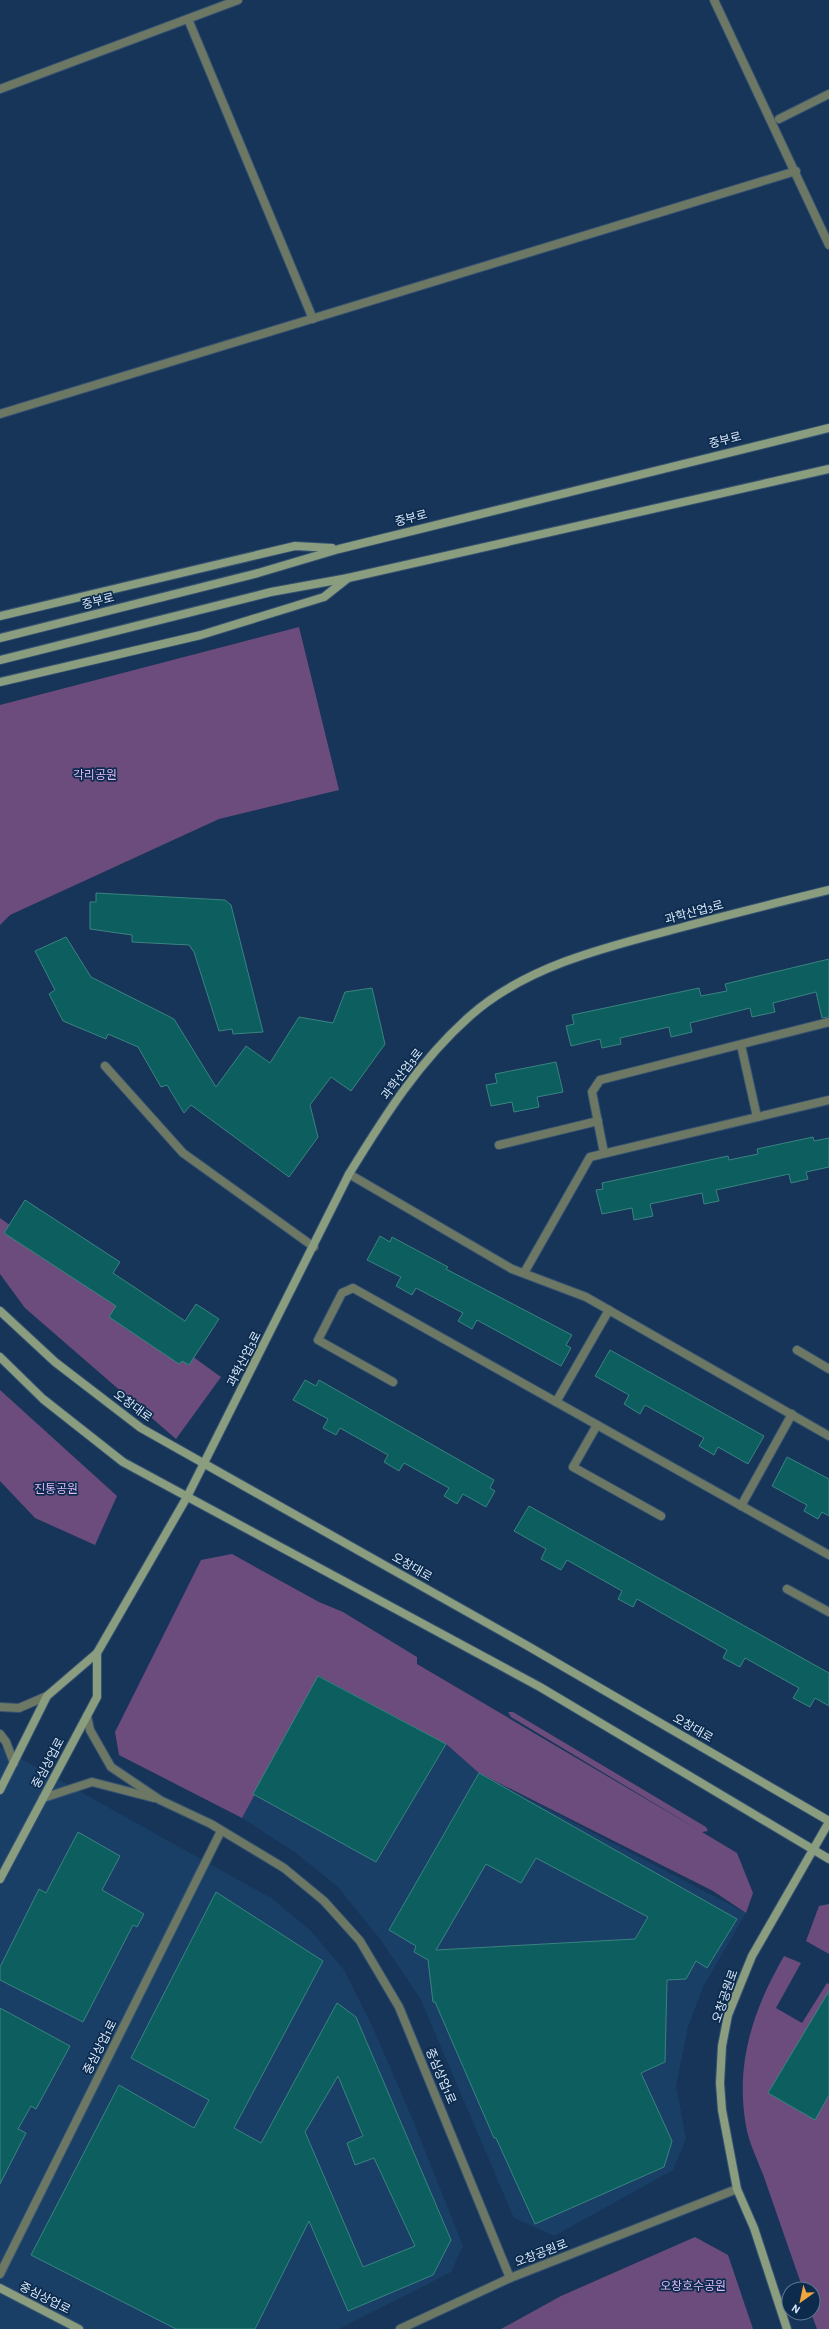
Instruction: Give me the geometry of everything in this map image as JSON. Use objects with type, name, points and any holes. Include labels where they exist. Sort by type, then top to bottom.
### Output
[{"type":"main road","name":"중부로","points":[[0,638],[258,573],[339,548],[829,428]]},
{"type":"main road","points":[[0,660],[271,592],[348,578],[829,469]]},
{"type":"main road","points":[[0,616],[295,546],[339,548]]},
{"type":"main road","points":[[0,682],[201,635],[324,597],[348,578]]},
{"type":"main road","name":"과학산업3로","points":[[187,1497],[314,1247],[349,1174],[379,1125],[413,1076],[438,1047],[471,1015],[506,991],[570,959],[610,946],[829,890]]},
{"type":"main road","name":"오창대로","points":[[0,1311],[55,1362],[141,1428],[205,1462],[829,1822]]},
{"type":"main road","points":[[0,1356],[43,1399],[80,1430],[123,1462],[540,1687],[829,1859]]},
{"type":"main road","name":"중심상업로","points":[[0,1790],[47,1696],[97,1653],[187,1497]]},
{"type":"main road","name":"중심상업로","points":[[0,1879],[97,1697],[97,1653]]},
{"type":"main road","name":"오창공원로","points":[[787,2329],[754,2228],[737,2189],[726,2138],[720,2083],[722,2046],[728,2015],[752,1956],[829,1822]]},
{"type":"main road","name":"중심상업로","points":[[0,2288],[79,2329]]},
{"type":"street","points":[[0,89],[238,0]]},
{"type":"street","points":[[714,0],[796,171],[829,245]]},
{"type":"street","points":[[188,18],[313,319]]},
{"type":"street","points":[[779,119],[829,94]]},
{"type":"street","points":[[0,414],[796,171]]},
{"type":"street","points":[[604,1153],[592,1092],[600,1080],[829,1022]]},
{"type":"street","points":[[741,1045],[757,1117]]},
{"type":"street","points":[[105,1066],[183,1153],[314,1247]]},
{"type":"street","points":[[524,1273],[590,1157],[829,1100]]},
{"type":"street","points":[[500,1145],[598,1121]]},
{"type":"street","points":[[349,1174],[512,1269],[586,1297],[829,1436]]},
{"type":"street","points":[[393,1382],[318,1340],[342,1293],[352,1288],[829,1555]]},
{"type":"street","points":[[556,1402],[609,1310]]},
{"type":"street","points":[[797,1350],[829,1369]]},
{"type":"street","points":[[741,1506],[792,1414]]},
{"type":"street","points":[[597,1425],[573,1467],[661,1516]]},
{"type":"street","points":[[787,1589],[829,1612]]},
{"type":"street","points":[[0,1708],[19,1708],[47,1696]]},
{"type":"street","points":[[87,1716],[90,1730],[111,1767],[160,1800]]},
{"type":"street","points":[[0,1734],[6,1742],[14,1763]]},
{"type":"street","points":[[43,1798],[92,1782],[160,1800]]},
{"type":"street","name":"중심상업1로","points":[[160,1800],[211,1824],[284,1868],[324,1901],[360,1941],[399,2007],[510,2278]]},
{"type":"street","name":"중심상업1로","points":[[0,2274],[221,1831]]},
{"type":"street","name":"오창공원로","points":[[510,2278],[737,2189]]},
{"type":"street","points":[[400,2329],[510,2278]]},
{"type":"shaded area","points":[[318,1676],[446,1744],[479,1773],[746,1913],[703,1987],[688,2027],[676,2086],[686,2139],[673,2170],[554,2236],[514,2218],[420,1998],[380,1939],[337,1886],[296,1853],[242,1818]]},
{"type":"shaded area","points":[[0,1747],[271,1898],[310,1930],[344,1970],[373,2028],[412,2118],[463,2246],[451,2272],[339,2329],[0,2329]]},
{"type":"green space","name":"각리공원","points":[[299,627],[339,790],[219,819],[10,915],[0,925],[0,705]]},
{"type":"green space","points":[[0,1218],[221,1377],[176,1439],[25,1308],[0,1274]]},
{"type":"green space","name":"진통공원","points":[[0,1390],[117,1496],[95,1545],[35,1518],[0,1481]]},
{"type":"green space","points":[[232,1554],[319,1602],[343,1612],[417,1657],[417,1664],[737,1853],[753,1893],[746,1913],[713,1891],[479,1773],[446,1744],[319,1676],[242,1818],[119,1755],[115,1732],[201,1560]]},
{"type":"green space","points":[[508,1712],[513,1712],[706,1827],[708,1831],[702,1832],[511,1717]]},
{"type":"green space","points":[[829,1904],[829,1954],[806,1941],[819,1906]]},
{"type":"green space","points":[[784,1956],[801,1963],[776,2008],[802,2023],[827,1983],[829,1984],[829,2329],[817,2329],[814,2321],[821,2321],[821,2281],[800,2281],[764,2177],[749,2139],[746,2126],[743,2103],[745,2059],[755,2017],[773,1976]]},
{"type":"green space","name":"오창호수공원","points":[[695,2237],[728,2255],[753,2329],[501,2329],[561,2296]]},
{"type":"building","points":[[96,893],[225,900],[231,905],[263,1032],[233,1034],[232,1029],[219,1031],[194,952],[189,945],[132,942],[132,935],[90,929],[90,902],[96,902]]},
{"type":"building","points":[[66,937],[91,977],[174,1019],[216,1087],[246,1046],[270,1063],[299,1017],[333,1023],[345,992],[372,988],[385,1044],[351,1091],[331,1077],[310,1105],[318,1137],[289,1177],[191,1105],[184,1113],[167,1085],[161,1087],[138,1047],[108,1034],[106,1039],[63,1021],[49,994],[55,990],[35,951]]},
{"type":"building","points":[[829,959],[829,1017],[822,1018],[816,992],[773,1003],[775,1012],[752,1017],[750,1008],[690,1023],[692,1032],[671,1037],[669,1027],[620,1038],[621,1044],[602,1048],[600,1039],[571,1046],[566,1026],[574,1024],[572,1015],[699,988],[701,996],[727,991],[725,984]]},
{"type":"building","points":[[556,1062],[563,1092],[537,1097],[539,1107],[514,1112],[512,1102],[491,1106],[486,1085],[497,1083],[495,1074]]},
{"type":"building","points":[[813,1137],[814,1141],[829,1138],[829,1167],[806,1172],[808,1179],[791,1183],[789,1174],[716,1190],[719,1201],[704,1204],[702,1193],[650,1204],[653,1216],[634,1220],[632,1208],[602,1214],[596,1190],[603,1189],[602,1183],[728,1156],[729,1160],[758,1154],[757,1149]]},
{"type":"building","points":[[25,1200],[120,1262],[113,1273],[185,1321],[196,1304],[219,1319],[189,1365],[182,1361],[179,1364],[109,1317],[116,1306],[4,1233]]},
{"type":"building","points":[[380,1236],[390,1242],[392,1237],[448,1267],[446,1269],[572,1335],[566,1345],[571,1348],[561,1366],[477,1320],[472,1329],[458,1321],[463,1313],[416,1288],[412,1295],[396,1286],[401,1277],[367,1260]]},
{"type":"building","points":[[610,1350],[764,1436],[748,1464],[718,1447],[714,1455],[699,1446],[704,1438],[645,1405],[640,1414],[624,1404],[629,1395],[595,1376]]},
{"type":"building","points":[[305,1380],[316,1386],[319,1380],[494,1480],[490,1488],[495,1491],[486,1507],[463,1494],[457,1504],[444,1496],[449,1488],[404,1463],[399,1471],[384,1462],[388,1455],[340,1428],[336,1435],[323,1428],[328,1419],[293,1400]]},
{"type":"building","points":[[787,1457],[829,1479],[829,1516],[822,1512],[818,1519],[804,1511],[807,1505],[772,1486]]},
{"type":"building","points":[[529,1506],[829,1673],[829,1706],[815,1698],[810,1707],[793,1698],[799,1688],[745,1658],[740,1667],[723,1658],[727,1650],[637,1599],[633,1607],[618,1599],[622,1591],[567,1560],[561,1570],[541,1559],[546,1549],[514,1531]]},
{"type":"building","points":[[318,1676],[446,1744],[376,1862],[253,1794]]},
{"type":"building","points":[[479,1773],[737,1919],[707,1968],[696,1961],[686,1979],[667,1980],[665,2062],[641,2073],[672,2141],[664,2167],[535,2224],[496,2138],[494,2138],[435,2002],[433,2002],[428,1960],[414,1952],[416,1946],[389,1930]],"holes":[[[536,1858],[648,1917],[635,1939],[436,1950],[486,1864],[521,1883]]]},
{"type":"building","points":[[78,1832],[120,1856],[102,1890],[144,1914],[137,1927],[133,1925],[83,2022],[0,1980],[0,1967],[39,1889],[46,1893]]},
{"type":"building","points":[[216,1892],[323,1961],[234,2128],[261,2143],[337,2003],[356,2017],[451,2240],[433,2275],[348,2311],[309,2221],[255,2329],[176,2329],[31,2255],[119,2085],[194,2128],[209,2100],[131,2058]],"holes":[[[338,2076],[363,2136],[347,2143],[355,2165],[374,2158],[415,2246],[363,2267],[305,2132]]]},
{"type":"building","points":[[829,1991],[829,2095],[815,2120],[768,2093]]},
{"type":"building","points":[[0,2008],[70,2046],[36,2109],[31,2106],[18,2129],[26,2133],[0,2184]]}]
